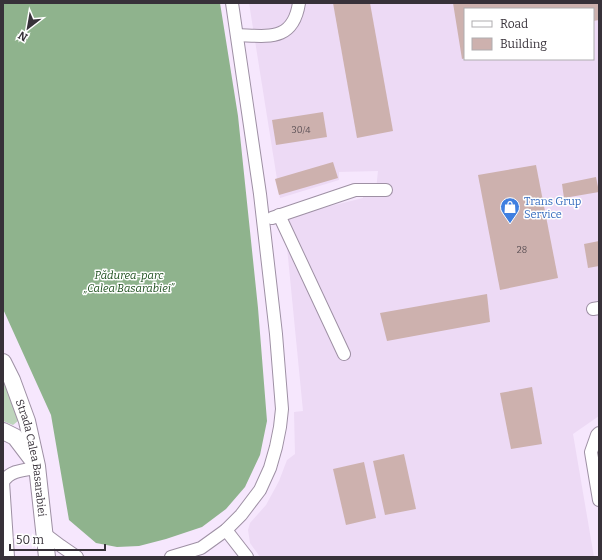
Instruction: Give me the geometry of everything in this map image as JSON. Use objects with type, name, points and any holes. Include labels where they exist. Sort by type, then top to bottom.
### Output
[{"type":"main road","name":"Strada Calea Basarabiei","points":[[3,362],[12,380],[27,421],[37,467],[47,557]]},
{"type":"main road","points":[[3,431],[15,437],[37,467]]},
{"type":"street","points":[[171,557],[201,548],[226,530],[241,515],[260,490],[270,468],[276,447],[282,409],[264,220],[232,3]]},
{"type":"street","points":[[237,35],[269,36],[280,34],[292,25],[299,3]]},
{"type":"street","points":[[264,220],[355,190],[386,190]]},
{"type":"street","points":[[279,215],[344,354]]},
{"type":"street","points":[[599,433],[590,452],[599,500]]},
{"type":"street","points":[[8,557],[3,482],[14,472],[37,467]]},
{"type":"street","points":[[226,530],[247,557]]},
{"type":"street","points":[[45,534],[77,557]]},
{"type":"shaded area","points":[[249,3],[599,3],[599,416],[573,434],[594,557],[260,557],[250,543],[248,530],[250,523],[266,505],[279,481],[287,460],[295,454],[294,412],[303,411],[286,237],[290,216],[363,198],[363,193],[376,190],[378,171],[339,172],[339,180],[280,198]]},
{"type":"green space","name":"Pădurea-parc „Calea Basarabiei”","points":[[3,3],[220,3],[238,116],[258,308],[267,421],[260,455],[245,487],[226,509],[202,527],[139,546],[117,547],[96,543],[69,520],[51,415],[3,309]]},
{"type":"green space","points":[[3,379],[13,402],[18,421],[13,425],[3,421]]},
{"type":"building","points":[[333,3],[370,3],[393,131],[357,138]]},
{"type":"building","points":[[453,3],[599,3],[599,20],[594,21],[594,8],[464,8],[464,58],[462,59]]},
{"type":"building","points":[[323,112],[327,137],[276,145],[272,120]]},
{"type":"building","points":[[333,162],[338,178],[279,195],[275,179]]},
{"type":"building","points":[[536,165],[558,278],[500,290],[478,175]]},
{"type":"building","points":[[596,177],[599,192],[564,198],[562,184]]},
{"type":"building","points":[[599,241],[599,266],[588,268],[584,244]]},
{"type":"building","points":[[487,294],[490,322],[387,341],[380,313]]},
{"type":"building","points":[[532,387],[542,444],[511,449],[500,393]]},
{"type":"building","points":[[404,454],[416,509],[385,515],[373,461]]},
{"type":"building","points":[[364,462],[376,518],[346,525],[333,469]]},
{"type":"place","name":"Trans Grup Service","points":[[510,224]]}]
